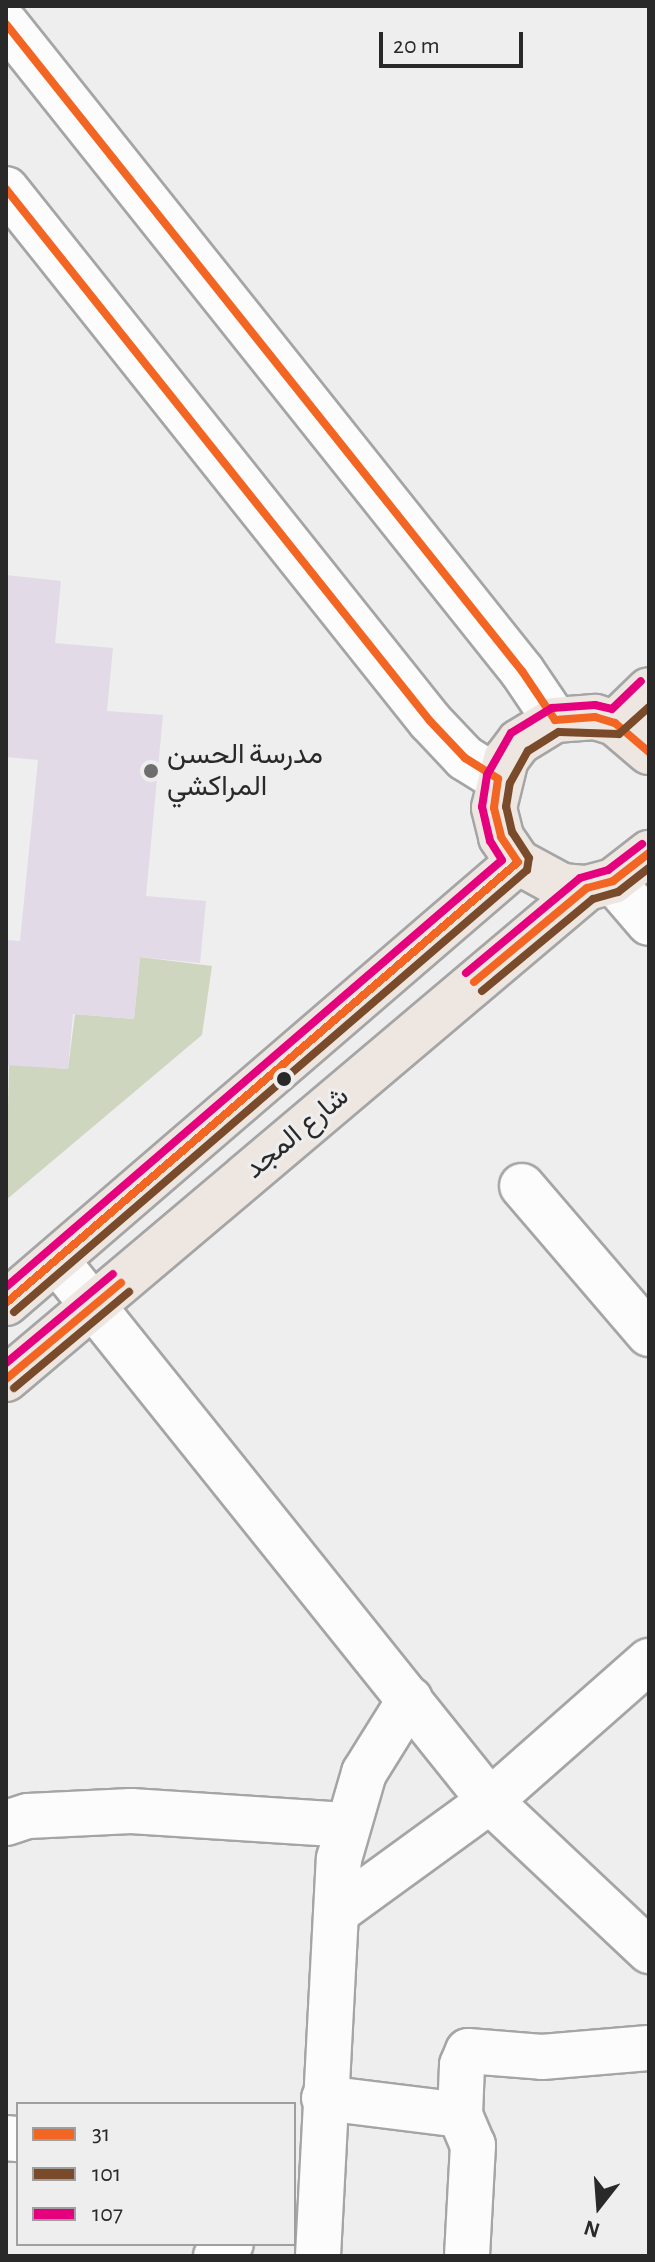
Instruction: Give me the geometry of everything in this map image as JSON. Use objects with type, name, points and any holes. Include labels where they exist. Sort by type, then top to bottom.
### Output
[{"type":"main road","points":[[615,723],[649,690]]},
{"type":"main road","points":[[600,884],[543,879],[518,862],[501,837],[494,808],[498,779],[519,742],[555,720],[595,717],[615,723],[649,752]]},
{"type":"main road","name":"شارع المجد","points":[[6,1379],[600,884],[649,853]]},
{"type":"main road","name":"شارع المجد","points":[[6,1303],[518,862]]},
{"type":"street","points":[[6,24],[522,671],[555,720]]},
{"type":"street","points":[[6,189],[430,721],[465,758],[498,779]]},
{"type":"street","points":[[600,884],[649,923]]},
{"type":"street","points":[[522,1186],[649,1334]]},
{"type":"street","points":[[57,1261],[490,1801],[647,1945]]},
{"type":"street","points":[[337,1912],[490,1801],[649,1661]]},
{"type":"street","points":[[318,2256],[304,2175],[324,2098],[346,1825],[364,1773],[410,1699]]},
{"type":"street","points":[[6,1823],[28,1816],[131,1811],[346,1825]]},
{"type":"street","points":[[467,2256],[473,2145],[460,2115],[462,2065],[468,2051],[542,2057],[649,2048]]},
{"type":"street","points":[[324,2098],[460,2115]]},
{"type":"green space","points":[[86,889],[146,894],[140,957],[80,952]]},
{"type":"green space","points":[[140,957],[212,966],[202,1035],[6,1200],[9,1064],[68,1069],[75,1014],[134,1019]]},
{"type":"building","points":[[6,575],[61,581],[55,643],[113,648],[107,711],[163,715],[146,896],[206,901],[200,963],[140,957],[134,1019],[73,1014],[68,1069],[6,1065],[6,940],[20,941],[38,760],[6,757]]},
{"type":"transit line","name":"31","points":[[6,24],[522,671],[555,720],[595,717],[615,723],[649,752]]},
{"type":"transit line","name":"31","points":[[6,189],[430,721],[465,758],[498,779],[494,808],[501,837],[518,862],[6,1303]]},
{"type":"transit line","name":"107","points":[[6,1287],[502,860],[490,841],[482,807],[487,775],[511,733],[552,708],[595,705],[612,709],[641,681]]},
{"type":"transit line","name":"101","points":[[14,1312],[527,870],[529,858],[512,832],[506,807],[510,783],[528,751],[559,732],[619,734],[649,707]]},
{"type":"transit line","name":"107","points":[[466,973],[580,878],[608,870],[642,844]]},
{"type":"transit line","name":"31","points":[[474,982],[587,888],[613,881],[649,853]]},
{"type":"transit line","name":"101","points":[[482,991],[593,899],[618,892],[649,868]]},
{"type":"transit line","name":"107","points":[[6,1363],[113,1274]]},
{"type":"transit line","name":"31","points":[[6,1379],[121,1283]]},
{"type":"transit line","name":"101","points":[[14,1388],[129,1292]]},
{"type":"place","name":"مدرسة الحسن المراكشي","points":[[151,771]]}]
